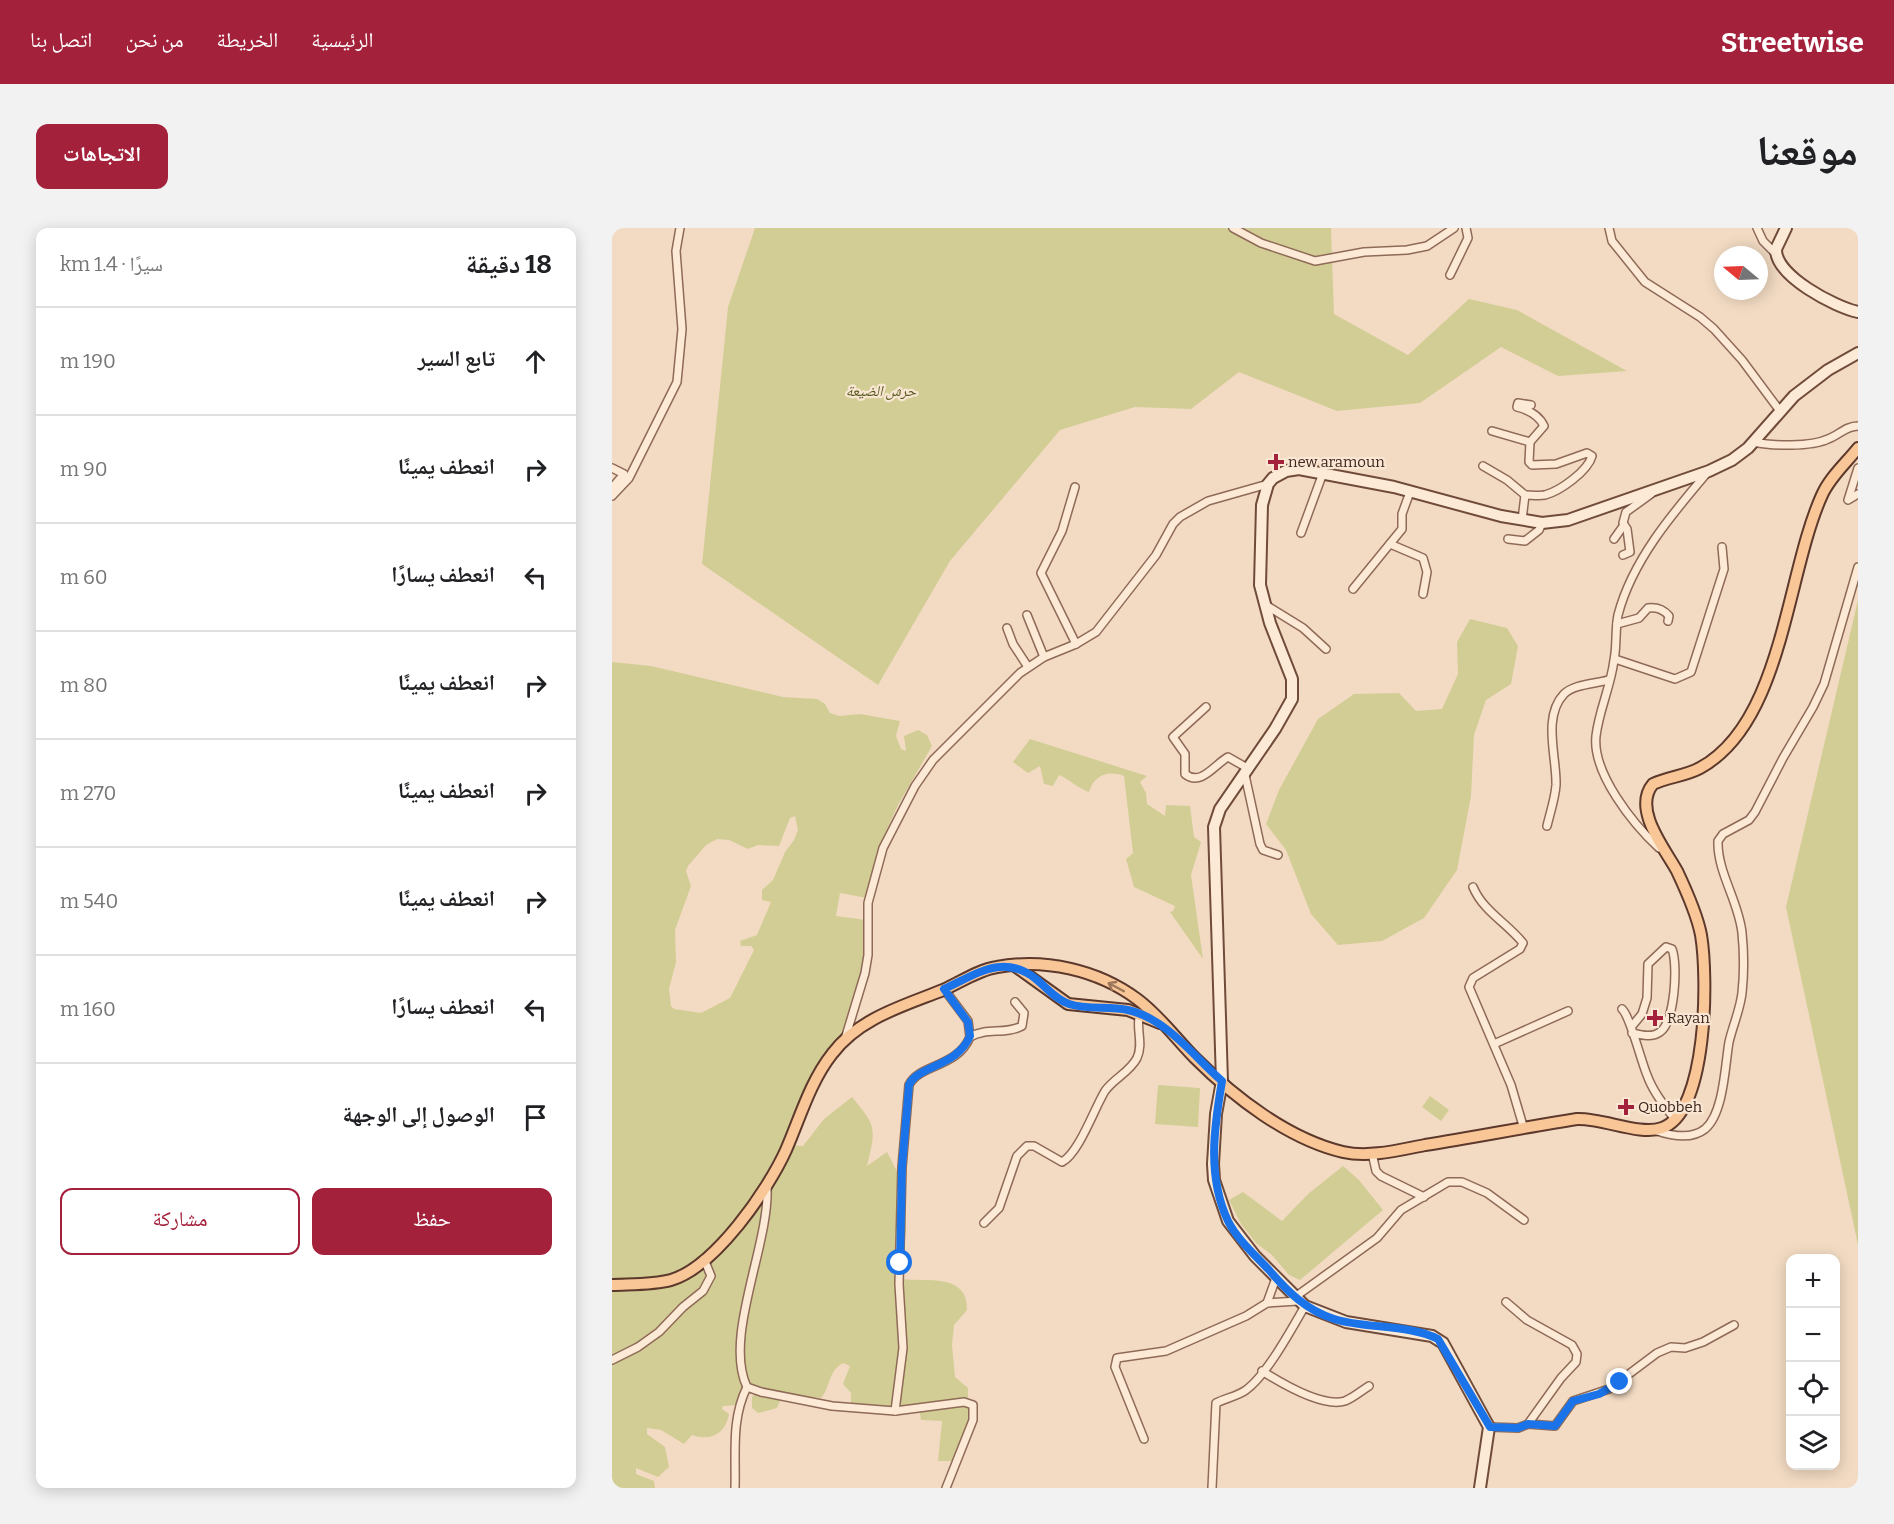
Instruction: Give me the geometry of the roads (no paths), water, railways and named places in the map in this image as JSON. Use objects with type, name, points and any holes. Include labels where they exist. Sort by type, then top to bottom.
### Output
[{"type":"main road","points":[[612,1285],[669,1281],[681,1276],[735,1229],[767,1187],[817,1078],[831,1055],[845,1039],[863,1025],[901,1005],[989,969],[1028,963],[1061,966],[1099,978],[1135,997],[1142,1010],[1160,1023],[1222,1081],[1281,1125],[1346,1153],[1372,1154],[1586,1119],[1654,1130],[1675,1119],[1693,1088],[1698,1066],[1704,984],[1698,926],[1677,872],[1647,813],[1649,789],[1660,781],[1700,768],[1720,752],[1746,722],[1766,683],[1806,537],[1821,496],[1858,448]]},
{"type":"main road","points":[[1015,966],[1068,1004],[1142,1010]]},
{"type":"main road","points":[[1128,1010],[1135,997]]},
{"type":"street","points":[[612,496],[629,478],[677,382],[682,329],[676,251],[680,228]]},
{"type":"street","points":[[1233,228],[1261,243],[1315,261],[1364,252],[1418,248],[1432,243],[1454,228]]},
{"type":"street","points":[[1450,275],[1468,238],[1466,228]]},
{"type":"street","points":[[1609,228],[1612,241],[1645,282],[1700,317],[1714,329],[1742,360],[1780,411]]},
{"type":"street","points":[[1757,228],[1763,241],[1776,254],[1783,269],[1789,275],[1832,302],[1858,312]]},
{"type":"street","points":[[1776,254],[1786,228]]},
{"type":"street","points":[[845,1039],[868,955],[870,893],[889,836],[915,786],[933,760],[988,703],[1028,668],[1044,657],[1076,644],[1096,632],[1115,612],[1180,517],[1208,501],[1268,484],[1286,471],[1299,469],[1410,492],[1542,524],[1568,520],[1708,471],[1740,454],[1754,442],[1780,411],[1813,381],[1858,353]]},
{"type":"street","points":[[1483,466],[1507,480],[1525,495],[1544,495],[1559,489],[1588,464],[1592,456],[1587,453],[1556,464],[1532,465],[1528,456],[1530,442],[1544,426],[1541,419],[1533,412],[1517,406],[1518,403],[1531,405]]},
{"type":"street","points":[[1754,442],[1794,444],[1827,440],[1851,426],[1858,426]]},
{"type":"street","points":[[1492,430],[1530,442]]},
{"type":"street","points":[[612,468],[624,474],[612,488]]},
{"type":"street","points":[[1858,468],[1848,500],[1858,494]]},
{"type":"street","points":[[1666,853],[1647,836],[1626,811],[1599,761],[1596,738],[1608,680],[1615,659],[1617,624],[1630,585],[1653,542],[1708,471]]},
{"type":"street","points":[[1301,533],[1323,473]]},
{"type":"street","points":[[1268,484],[1262,505],[1259,550],[1260,585],[1264,604],[1292,679],[1292,699],[1247,772],[1220,809],[1214,827],[1222,1081],[1215,1123],[1213,1164],[1218,1195],[1232,1227],[1299,1301],[1346,1322],[1438,1339],[1490,1427],[1480,1488]]},
{"type":"street","points":[[1614,539],[1624,525],[1626,512],[1660,486]]},
{"type":"street","points":[[1075,487],[1062,531],[1041,573],[1076,644]]},
{"type":"street","points":[[1353,589],[1402,529],[1402,514],[1410,492]]},
{"type":"street","points":[[1522,520],[1525,495]]},
{"type":"street","points":[[1508,539],[1525,541],[1539,530],[1542,524]]},
{"type":"street","points":[[1623,555],[1630,552],[1630,540],[1624,525]]},
{"type":"street","points":[[1390,544],[1423,558],[1427,572],[1423,594]]},
{"type":"street","points":[[1615,659],[1675,679],[1691,672],[1724,569],[1722,547]]},
{"type":"street","points":[[1654,1130],[1674,1136],[1699,1133],[1707,1128],[1719,1100],[1729,1044],[1742,992],[1743,958],[1740,919],[1723,868],[1718,841],[1723,834],[1749,820],[1755,812],[1783,758],[1814,707],[1824,684],[1858,567]]},
{"type":"street","points":[[1264,604],[1303,628],[1326,650]]},
{"type":"street","points":[[1617,624],[1639,618],[1648,608],[1656,607],[1665,611],[1669,616],[1668,621]]},
{"type":"street","points":[[1026,615],[1044,657]]},
{"type":"street","points":[[1008,628],[1012,644],[1028,668]]},
{"type":"street","points":[[1546,826],[1556,783],[1553,736],[1557,706],[1564,694],[1573,688],[1608,680]]},
{"type":"street","points":[[1206,707],[1173,737],[1185,754],[1185,774],[1193,778],[1200,778],[1228,757],[1247,772],[1260,844],[1263,850],[1278,855]]},
{"type":"street","points":[[1473,887],[1486,908],[1513,930],[1523,943],[1520,949],[1469,983],[1511,1085],[1524,1129]]},
{"type":"street","points":[[1666,947],[1672,949],[1675,961],[1673,996],[1668,1022],[1662,1031],[1654,1035],[1632,1030],[1642,1014],[1647,998],[1648,963],[1666,947]]},
{"type":"street","points":[[944,989],[964,1016],[970,1036]]},
{"type":"street","points":[[895,1411],[903,1348],[899,1284],[902,1167],[908,1089],[915,1077],[963,1050],[970,1036],[981,1031],[1009,1030],[1022,1026],[1024,1013],[1015,1002]]},
{"type":"street","points":[[1622,1009],[1630,1019],[1646,1075],[1658,1098],[1675,1119]]},
{"type":"street","points":[[984,1223],[999,1208],[1017,1156],[1022,1150],[1034,1146],[1062,1162],[1073,1153],[1106,1090],[1137,1058],[1142,1010]]},
{"type":"street","points":[[1494,1044],[1568,1011]]},
{"type":"street","points":[[1372,1154],[1376,1171],[1381,1176],[1424,1197]]},
{"type":"street","points":[[1212,1488],[1216,1403],[1244,1392],[1262,1371],[1299,1301],[1377,1238],[1401,1210],[1448,1182],[1462,1182],[1487,1193],[1524,1220]]},
{"type":"street","points":[[735,1488],[735,1426],[740,1401],[747,1387],[741,1362],[742,1336],[762,1241],[767,1187]]},
{"type":"street","points":[[612,1360],[638,1347],[660,1332],[683,1306],[703,1292],[711,1276],[704,1258]]},
{"type":"street","points":[[1267,1303],[1276,1278]]},
{"type":"street","points":[[1144,1439],[1115,1367],[1117,1359],[1172,1349],[1246,1316],[1267,1303],[1299,1301]]},
{"type":"street","points":[[1506,1302],[1527,1320],[1572,1346],[1577,1354],[1574,1366],[1561,1378],[1528,1424]]},
{"type":"street","points":[[1490,1427],[1518,1428],[1528,1424],[1555,1426],[1573,1401],[1609,1389],[1657,1353],[1671,1347],[1685,1348],[1703,1342],[1734,1325]]},
{"type":"street","points":[[1262,1371],[1288,1386],[1326,1401],[1344,1401],[1369,1386]]},
{"type":"street","points":[[747,1387],[831,1406],[895,1411],[964,1402],[973,1405],[973,1420],[946,1488]]},
{"type":"place","name":"new aramoun","points":[[1276,462]]},
{"type":"place","name":"Rayan","points":[[1655,1018]]},
{"type":"place","name":"Quobbeh","points":[[1626,1107]]},
{"type":"park label","name":"حرش الضيعة","points":[[881,391]]}]
